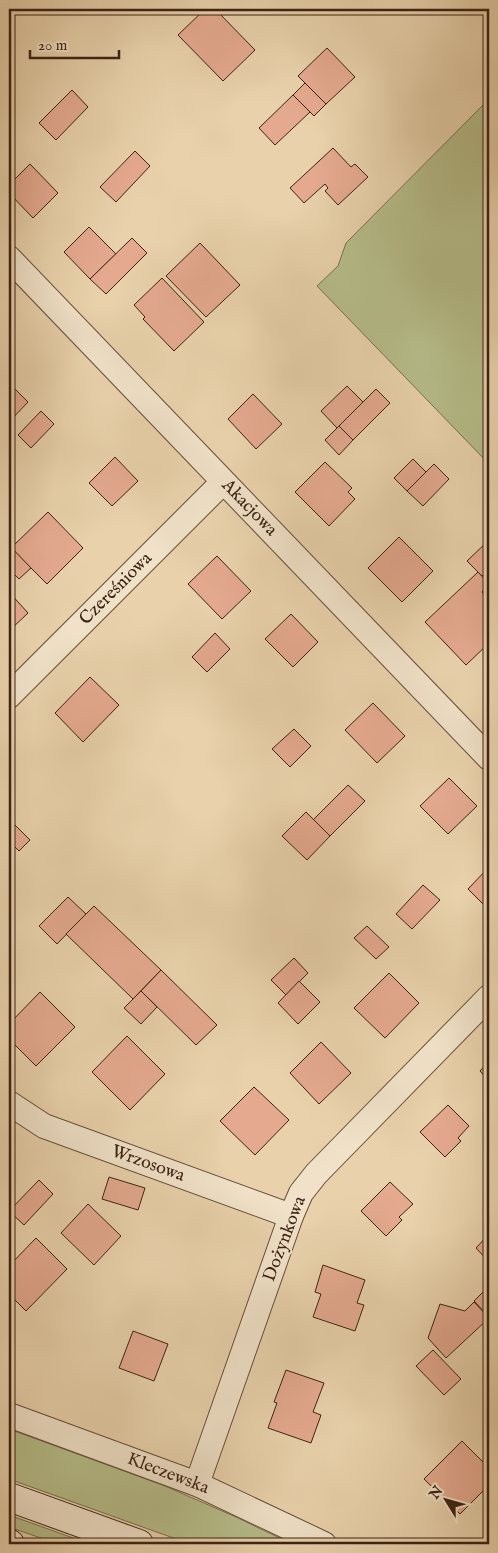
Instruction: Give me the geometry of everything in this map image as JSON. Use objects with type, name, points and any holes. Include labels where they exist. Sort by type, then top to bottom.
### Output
[{"type":"main road","points":[[9,1497],[139,1544]]},
{"type":"street","name":"Akacjowa","points":[[9,258],[489,758]]},
{"type":"street","name":"Czereśniowa","points":[[9,696],[223,482]]},
{"type":"street","name":"Dożynkowa","points":[[197,1484],[291,1216],[301,1193],[316,1174],[489,997]]},
{"type":"street","name":"Wrzosowa","points":[[9,1103],[44,1126],[291,1216]]},
{"type":"street","name":"Kleczewska","points":[[9,1415],[197,1484],[324,1544]]},
{"type":"green space","points":[[489,99],[489,464],[317,286],[338,266],[346,243]]},
{"type":"green space","points":[[9,1429],[165,1486],[292,1544],[190,1544],[9,1479]]},
{"type":"green space","points":[[9,1515],[90,1544],[58,1544],[9,1527]]},
{"type":"building","points":[[205,9],[215,9],[255,50],[223,81],[178,35]]},
{"type":"building","points":[[327,48],[355,77],[326,104],[298,76]]},
{"type":"building","points":[[305,83],[326,104],[314,116],[293,95]]},
{"type":"building","points":[[72,90],[88,107],[56,140],[39,123]]},
{"type":"building","points":[[293,95],[310,112],[275,145],[259,128]]},
{"type":"building","points":[[333,148],[351,167],[355,164],[368,177],[338,205],[325,191],[328,188],[325,184],[304,203],[290,188]]},
{"type":"building","points":[[135,151],[150,166],[116,202],[100,187]]},
{"type":"building","points":[[30,164],[58,193],[33,218],[9,193],[9,185]]},
{"type":"building","points":[[89,227],[116,254],[90,279],[64,252]]},
{"type":"building","points":[[132,238],[147,253],[106,294],[90,279]]},
{"type":"building","points":[[200,243],[240,285],[206,317],[166,276]]},
{"type":"building","points":[[162,278],[204,322],[174,351],[143,319],[145,317],[134,305]]},
{"type":"building","points":[[12,386],[28,402],[9,422],[9,389]]},
{"type":"building","points":[[347,386],[363,402],[337,428],[321,411]]},
{"type":"building","points":[[376,389],[390,403],[353,440],[339,426]]},
{"type":"building","points":[[253,394],[282,424],[256,449],[228,419]]},
{"type":"building","points":[[41,411],[54,424],[31,448],[18,435]]},
{"type":"building","points":[[339,426],[353,440],[339,455],[325,440]]},
{"type":"building","points":[[115,457],[138,481],[112,506],[89,483]]},
{"type":"building","points":[[413,459],[426,472],[407,491],[394,478]]},
{"type":"building","points":[[325,462],[352,488],[348,492],[355,499],[329,526],[295,492]]},
{"type":"building","points":[[434,464],[449,479],[423,506],[407,491]]},
{"type":"building","points":[[48,512],[83,548],[47,584],[11,548]]},
{"type":"building","points":[[399,537],[433,571],[402,602],[368,568]]},
{"type":"building","points":[[489,540],[489,569],[482,576],[467,561]]},
{"type":"building","points":[[9,545],[31,568],[19,579],[9,569]]},
{"type":"building","points":[[217,556],[251,591],[222,619],[188,584]]},
{"type":"building","points":[[478,572],[489,584],[482,592],[489,600],[489,643],[466,665],[425,622]]},
{"type":"building","points":[[9,592],[28,613],[9,631]]},
{"type":"building","points":[[291,614],[318,642],[293,667],[265,639]]},
{"type":"building","points":[[215,633],[230,649],[207,672],[192,657]]},
{"type":"building","points":[[90,677],[119,705],[83,742],[55,713]]},
{"type":"building","points":[[373,703],[405,736],[377,763],[345,730]]},
{"type":"building","points":[[294,729],[311,746],[290,767],[272,749]]},
{"type":"building","points":[[449,778],[477,806],[448,834],[420,806]]},
{"type":"building","points":[[348,785],[365,801],[330,836],[313,820]]},
{"type":"building","points":[[306,812],[330,836],[307,860],[282,836]]},
{"type":"building","points":[[9,819],[30,840],[19,851],[9,841]]},
{"type":"building","points":[[489,867],[489,910],[468,889]]},
{"type":"building","points":[[423,885],[440,900],[412,929],[396,914]]},
{"type":"building","points":[[68,897],[86,914],[57,944],[39,926]]},
{"type":"building","points":[[94,906],[161,970],[133,999],[66,934]]},
{"type":"building","points":[[367,926],[389,947],[376,959],[354,938]]},
{"type":"building","points":[[294,958],[308,973],[286,995],[271,980]]},
{"type":"building","points":[[161,970],[217,1025],[196,1045],[141,991]]},
{"type":"building","points":[[389,973],[419,1003],[385,1038],[354,1008]]},
{"type":"building","points":[[299,981],[320,1002],[298,1024],[278,1003]]},
{"type":"building","points":[[141,991],[157,1007],[141,1024],[124,1008]]},
{"type":"building","points":[[40,992],[75,1027],[36,1066],[9,1039],[9,1024]]},
{"type":"building","points":[[127,1036],[165,1074],[130,1110],[92,1072]]},
{"type":"building","points":[[321,1042],[351,1073],[319,1104],[290,1073]]},
{"type":"building","points":[[489,1061],[489,1081],[480,1071]]},
{"type":"building","points":[[254,1087],[289,1120],[255,1155],[220,1121]]},
{"type":"building","points":[[448,1105],[469,1126],[458,1138],[461,1141],[445,1157],[420,1132]]},
{"type":"building","points":[[109,1177],[145,1188],[138,1210],[102,1199]]},
{"type":"building","points":[[39,1180],[53,1194],[24,1225],[9,1211]]},
{"type":"building","points":[[390,1182],[413,1204],[399,1217],[402,1220],[386,1236],[361,1211]]},
{"type":"building","points":[[88,1204],[121,1236],[94,1265],[61,1233]]},
{"type":"building","points":[[489,1234],[489,1262],[476,1248]]},
{"type":"building","points":[[36,1238],[67,1269],[26,1311],[9,1294],[9,1266]]},
{"type":"building","points":[[323,1265],[365,1280],[357,1303],[364,1305],[355,1331],[313,1317],[321,1294],[315,1292]]},
{"type":"building","points":[[489,1286],[489,1317],[474,1301]]},
{"type":"building","points":[[474,1302],[489,1318],[446,1358],[428,1338],[440,1304],[465,1311]]},
{"type":"building","points":[[133,1331],[168,1344],[154,1381],[119,1368]]},
{"type":"building","points":[[433,1350],[461,1379],[444,1395],[416,1366]]},
{"type":"building","points":[[286,1370],[324,1383],[313,1412],[321,1415],[311,1443],[268,1428],[277,1403],[274,1402]]},
{"type":"building","points":[[462,1441],[489,1468],[489,1485],[460,1514],[424,1479]]}]
